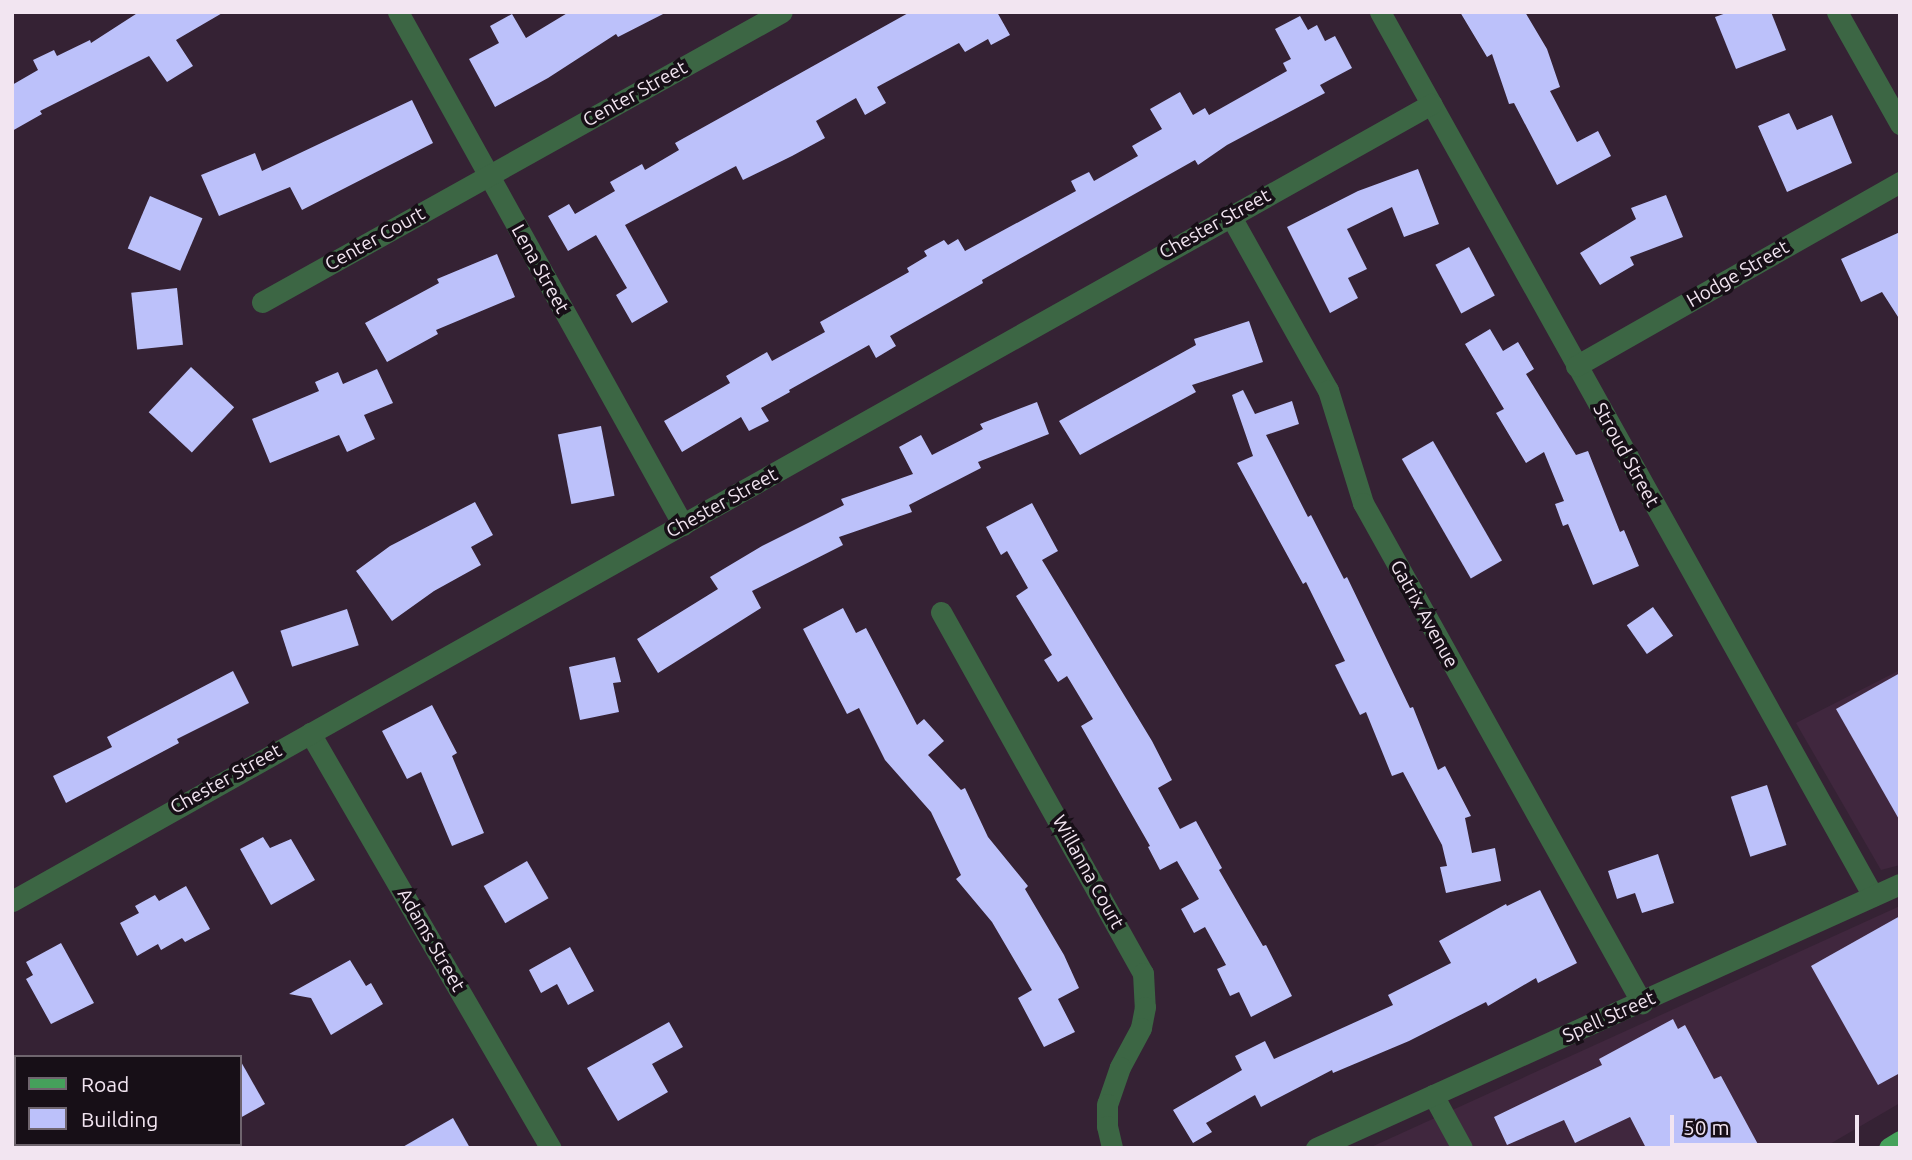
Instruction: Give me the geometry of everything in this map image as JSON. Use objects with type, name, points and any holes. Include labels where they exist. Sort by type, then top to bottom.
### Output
[{"type":"main road","points":[[1889,1148],[1900,1142]]},
{"type":"street","name":"Lena Street","points":[[398,12],[683,525]]},
{"type":"street","name":"Center Street","points":[[489,176],[782,12]]},
{"type":"street","name":"Stroud Street","points":[[1380,12],[1873,896]]},
{"type":"street","points":[[1837,12],[1900,124]]},
{"type":"street","name":"Chester Street","points":[[12,901],[1430,104]]},
{"type":"street","name":"Center Court","points":[[262,302],[489,176]]},
{"type":"street","name":"Hodge Street","points":[[1576,366],[1900,182]]},
{"type":"street","name":"Gatrix Avenue","points":[[1230,215],[1328,390],[1363,503],[1642,1003]]},
{"type":"street","name":"Willanna Court","points":[[941,612],[1143,972],[1145,1007],[1141,1028],[1120,1067],[1107,1104],[1107,1126],[1112,1148]]},
{"type":"street","name":"Adams Street","points":[[310,733],[551,1148]]},
{"type":"street","name":"Spell Street","points":[[1316,1148],[1642,1003],[1900,884]]},
{"type":"street","points":[[1433,1095],[1462,1148]]},
{"type":"shaded area","points":[[1900,670],[1900,865],[1881,870],[1796,723]]},
{"type":"shaded area","points":[[1900,906],[1900,1103],[1823,1148],[1369,1148]]},
{"type":"building","points":[[139,12],[224,12],[176,40],[193,66],[167,82],[149,56],[40,111],[42,114],[12,131],[12,85],[38,70],[33,60],[54,50],[57,56],[90,40],[91,43]]},
{"type":"building","points":[[569,12],[667,12],[618,37],[616,34],[548,78],[495,107],[469,59],[499,43],[490,26],[512,14],[526,38]]},
{"type":"building","points":[[910,12],[997,12],[1010,35],[991,45],[988,39],[965,52],[959,43],[877,87],[886,103],[865,115],[856,98],[816,121],[825,138],[792,156],[743,180],[736,166],[625,225],[668,302],[632,323],[616,295],[627,288],[596,235],[568,251],[548,216],[569,204],[575,214],[615,191],[610,182],[642,164],[645,170],[679,150],[675,143]]},
{"type":"building","points":[[1460,12],[1525,12],[1547,49],[1560,87],[1550,91],[1577,142],[1598,131],[1611,156],[1557,185],[1514,103],[1509,104],[1492,54],[1487,57]]},
{"type":"building","points":[[1729,12],[1771,12],[1786,50],[1736,69],[1715,17]]},
{"type":"building","points":[[1300,16],[1308,30],[1317,25],[1325,41],[1335,36],[1352,68],[1320,85],[1325,93],[1227,145],[1198,165],[1195,160],[982,280],[983,283],[890,336],[896,346],[876,358],[869,345],[789,390],[790,392],[761,408],[769,421],[749,431],[741,417],[682,452],[664,421],[730,383],[726,376],[767,352],[772,361],[825,332],[820,322],[909,272],[907,268],[927,256],[924,251],[944,240],[948,245],[958,239],[965,251],[1076,191],[1071,181],[1089,172],[1094,181],[1138,156],[1132,146],[1162,129],[1150,109],[1180,92],[1193,115],[1205,108],[1209,115],[1287,71],[1283,63],[1291,59],[1275,29]]},
{"type":"building","points":[[412,100],[433,143],[302,210],[290,187],[219,216],[201,175],[255,153],[262,171]]},
{"type":"building","points":[[1789,113],[1797,130],[1832,115],[1852,163],[1787,192],[1758,126]]},
{"type":"building","points":[[1418,169],[1439,224],[1404,237],[1392,207],[1347,229],[1367,269],[1348,278],[1358,298],[1330,313],[1287,227],[1358,191]]},
{"type":"building","points":[[1666,195],[1683,237],[1630,257],[1634,265],[1600,285],[1580,253],[1636,219],[1631,208]]},
{"type":"building","points":[[150,196],[202,218],[180,271],[128,248]]},
{"type":"building","points":[[1900,232],[1900,320],[1882,292],[1861,302],[1841,259]]},
{"type":"building","points":[[1469,247],[1495,296],[1461,313],[1435,265]]},
{"type":"building","points":[[497,254],[515,297],[436,330],[438,334],[387,362],[365,323],[439,283],[437,279]]},
{"type":"building","points":[[177,288],[183,345],[137,349],[131,293]]},
{"type":"building","points":[[1249,321],[1263,362],[1192,385],[1196,392],[1080,455],[1059,421],[1196,345],[1194,339]]},
{"type":"building","points":[[1490,329],[1503,351],[1518,342],[1534,369],[1526,374],[1576,455],[1588,451],[1620,532],[1624,530],[1639,566],[1593,585],[1568,524],[1563,526],[1555,504],[1564,501],[1544,452],[1526,463],[1496,413],[1504,409],[1465,344]]},
{"type":"building","points":[[191,367],[234,407],[192,453],[149,412]]},
{"type":"building","points":[[377,369],[393,403],[364,415],[375,439],[347,452],[339,435],[270,463],[252,419],[319,391],[315,382],[338,372],[343,384]]},
{"type":"building","points":[[1243,390],[1255,414],[1292,401],[1299,424],[1266,435],[1308,517],[1311,515],[1344,579],[1347,577],[1410,708],[1413,707],[1438,770],[1445,766],[1471,816],[1465,818],[1472,853],[1495,848],[1501,881],[1446,893],[1440,867],[1447,866],[1442,845],[1403,772],[1392,776],[1366,712],[1360,715],[1335,665],[1345,661],[1306,582],[1303,584],[1237,463],[1253,456],[1232,395]]},
{"type":"building","points":[[1037,402],[1049,434],[978,462],[981,468],[909,505],[912,512],[839,537],[843,545],[752,591],[761,608],[658,673],[637,639],[718,589],[710,577],[762,546],[844,505],[841,499],[913,474],[899,447],[921,435],[932,455],[983,429],[980,424]]},
{"type":"building","points":[[601,426],[615,496],[571,504],[558,434]]},
{"type":"building","points":[[1433,441],[1502,561],[1471,579],[1402,459]]},
{"type":"building","points":[[475,502],[493,535],[471,547],[481,565],[434,591],[392,621],[356,571],[390,546]]},
{"type":"building","points":[[1032,503],[1058,551],[1042,560],[1152,741],[1172,780],[1158,788],[1180,829],[1196,821],[1222,868],[1219,870],[1263,946],[1266,945],[1292,996],[1251,1017],[1239,992],[1230,996],[1217,969],[1226,965],[1205,927],[1194,933],[1181,909],[1199,899],[1177,861],[1160,870],[1148,847],[1150,846],[1081,726],[1093,719],[1067,676],[1058,682],[1044,660],[1052,655],[1016,596],[1028,588],[1007,551],[1001,555],[986,527]]},
{"type":"building","points":[[1653,607],[1673,636],[1647,654],[1627,625]]},
{"type":"building","points":[[843,608],[856,633],[866,628],[917,725],[924,719],[944,741],[928,755],[961,790],[965,788],[988,837],[1028,886],[1025,889],[1064,955],[1079,988],[1058,999],[1075,1032],[1044,1047],[1018,998],[1032,990],[992,922],[956,879],[961,875],[931,812],[885,760],[859,708],[847,714],[803,629]]},
{"type":"building","points":[[347,609],[359,645],[292,667],[280,631]]},
{"type":"building","points":[[615,657],[621,682],[613,683],[619,712],[580,720],[569,667]]},
{"type":"building","points":[[233,671],[249,703],[177,739],[179,743],[66,803],[53,776],[112,747],[107,737]]},
{"type":"building","points":[[1900,673],[1900,821],[1836,709]]},
{"type":"building","points":[[432,705],[457,753],[452,756],[484,833],[452,846],[421,772],[407,779],[382,731]]},
{"type":"building","points":[[1767,785],[1786,845],[1750,857],[1731,797]]},
{"type":"building","points":[[263,837],[270,848],[291,839],[315,880],[271,905],[240,849]]},
{"type":"building","points":[[1658,854],[1674,903],[1642,913],[1635,893],[1617,899],[1608,871]]},
{"type":"building","points":[[527,861],[548,898],[505,923],[484,886]]},
{"type":"building","points":[[186,886],[210,929],[185,942],[182,938],[161,950],[158,944],[137,956],[120,923],[139,913],[135,906],[155,895],[159,901]]},
{"type":"building","points":[[1540,890],[1577,963],[1538,983],[1536,978],[1488,1006],[1486,1002],[1409,1041],[1333,1073],[1332,1070],[1261,1107],[1255,1095],[1206,1123],[1212,1132],[1193,1143],[1173,1110],[1242,1070],[1235,1056],[1265,1041],[1274,1059],[1393,1005],[1388,995],[1451,963],[1439,941],[1506,904],[1507,906]]},
{"type":"building","points":[[1900,916],[1900,1073],[1878,1085],[1811,966]]},
{"type":"building","points":[[61,943],[94,1003],[51,1024],[26,979],[33,975],[26,962]]},
{"type":"building","points":[[570,947],[594,991],[568,1005],[557,984],[541,993],[529,970]]},
{"type":"building","points":[[350,960],[366,986],[371,983],[383,1004],[331,1035],[311,998],[289,994]]},
{"type":"building","points":[[1673,1019],[1678,1029],[1685,1025],[1714,1079],[1721,1076],[1760,1148],[1646,1148],[1630,1117],[1575,1143],[1564,1120],[1507,1145],[1494,1117],[1602,1065],[1599,1059]]},
{"type":"building","points":[[669,1022],[683,1047],[652,1064],[668,1092],[618,1121],[587,1068]]},
{"type":"building","points":[[242,1064],[265,1104],[242,1117]]},
{"type":"building","points":[[453,1118],[470,1148],[401,1148]]}]
